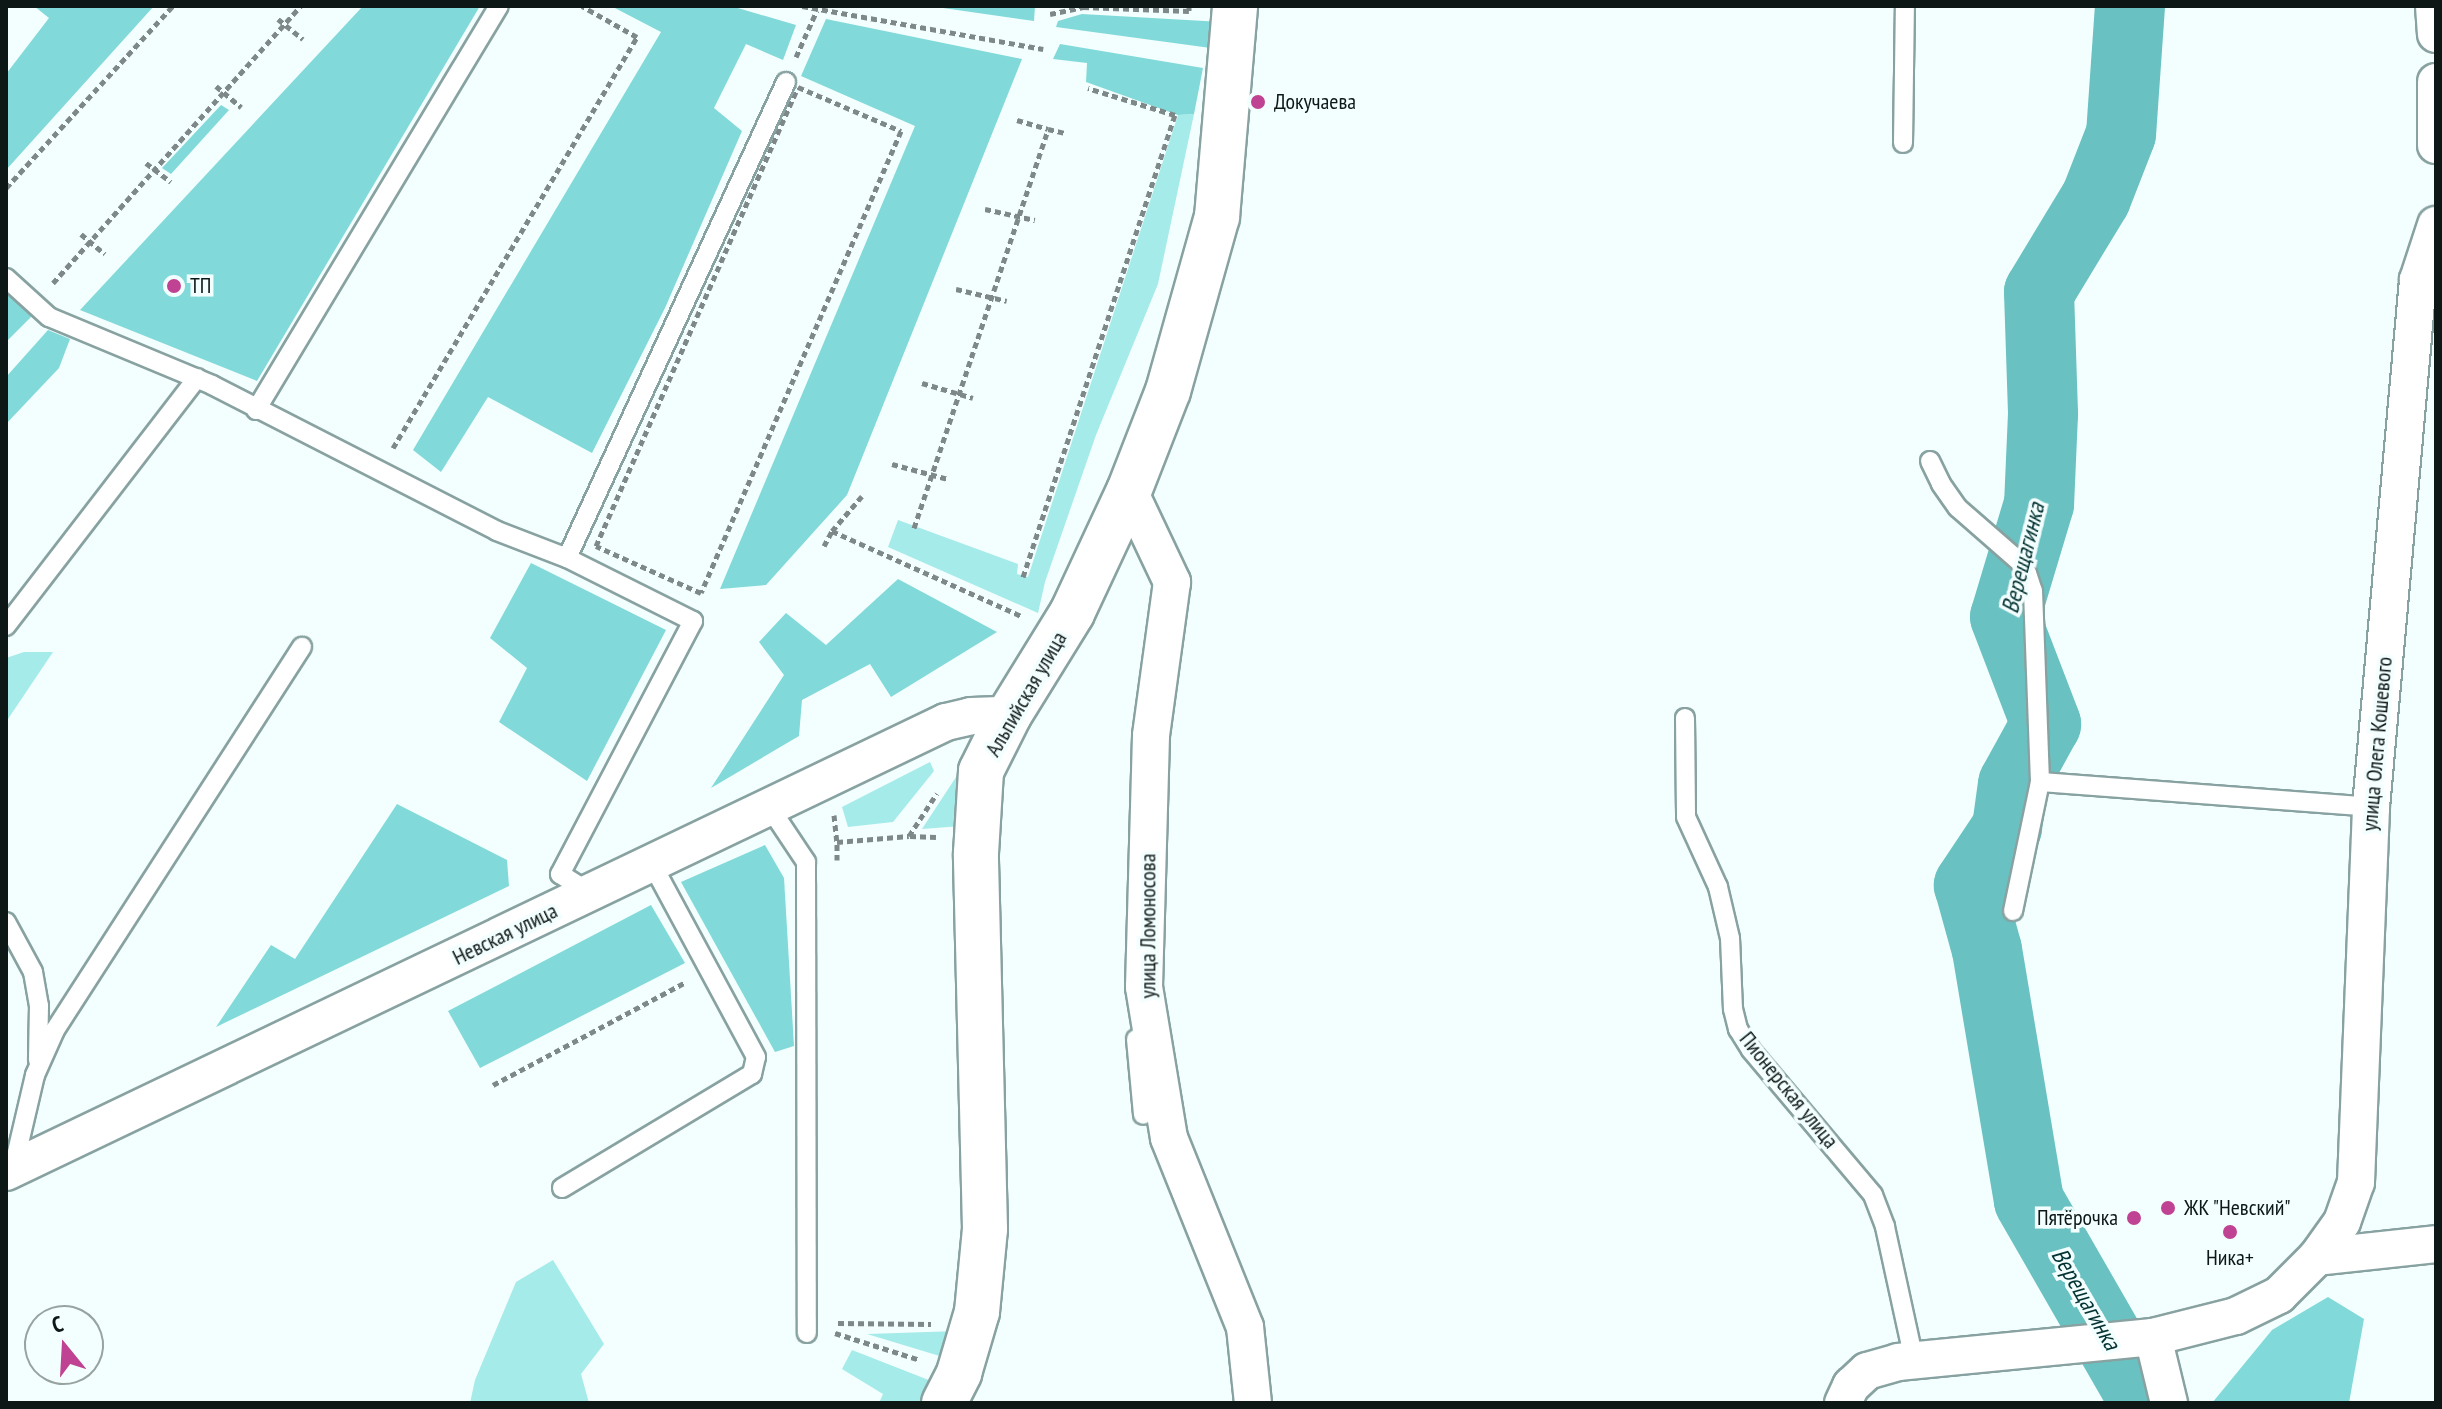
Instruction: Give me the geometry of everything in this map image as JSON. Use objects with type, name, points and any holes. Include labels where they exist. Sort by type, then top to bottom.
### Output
[{"type":"street","name":"Альпийская улица","points":[[951,1388],[977,1312],[985,1229],[978,808],[981,771],[1009,715],[1066,625],[1129,491],[1168,391],[1217,217],[1235,6]]},
{"type":"street","points":[[2434,6],[2436,34]]},
{"type":"street","points":[[2436,82],[2436,145]]},
{"type":"street","name":"улица Олега Кошевого","points":[[1906,1361],[2153,1337],[2251,1309],[2279,1295],[2317,1257],[2342,1222],[2356,1182],[2371,807],[2418,280],[2436,225]]},
{"type":"street","name":"улица Ломоносова","points":[[1129,491],[1172,582],[1151,736],[1144,987],[1169,1138],[1245,1327],[1253,1403]]},
{"type":"street","name":"Невская улица","points":[[10,1170],[946,722],[971,716],[1009,715]]},
{"type":"street","points":[[2317,1257],[2436,1244]]},
{"type":"street","points":[[2153,1337],[2169,1403]]},
{"type":"street","points":[[1843,1403],[1851,1386],[1867,1371],[1906,1361]]},
{"type":"lane","points":[[256,410],[499,6]]},
{"type":"lane","points":[[1903,143],[1905,6]]},
{"type":"lane","points":[[567,558],[786,82]]},
{"type":"lane","points":[[6,278],[49,317],[197,378],[497,531],[567,558],[693,621],[560,874],[591,893]]},
{"type":"lane","points":[[6,626],[197,378]]},
{"type":"lane","points":[[1930,461],[1958,508],[2020,562],[2033,591],[2040,782],[2013,911]]},
{"type":"lane","points":[[10,1170],[37,1071],[78,988],[302,647]]},
{"type":"lane","name":"Пионерская улица","points":[[1685,718],[1686,817],[1718,887],[1730,938],[1733,1009],[1738,1029],[1751,1050],[1873,1195],[1885,1227],[1906,1361]]},
{"type":"lane","points":[[2040,782],[2371,807]]},
{"type":"lane","points":[[770,808],[806,862],[807,1333]]},
{"type":"lane","points":[[562,1188],[752,1074],[756,1057],[652,864]]},
{"type":"lane","points":[[6,922],[33,972],[39,1006],[37,1071]]},
{"type":"lane","points":[[1143,1115],[1128,973],[1146,933]]},
{"type":"path","points":[[6,188],[173,6]]},
{"type":"path","points":[[49,287],[92,243],[154,168],[301,6]]},
{"type":"path","points":[[385,460],[637,37],[582,6]]},
{"type":"path","points":[[802,6],[1043,49]]},
{"type":"path","points":[[1050,14],[1083,7],[1189,11],[1189,6]]},
{"type":"path","points":[[786,82],[817,10]]},
{"type":"path","points":[[278,19],[303,39]]},
{"type":"path","points":[[216,86],[241,107]]},
{"type":"path","points":[[798,87],[901,131],[701,593],[596,546],[798,87]]},
{"type":"path","points":[[1023,577],[1175,115],[1088,88]]},
{"type":"path","points":[[1017,120],[1065,133]]},
{"type":"path","points":[[914,528],[1048,129]]},
{"type":"path","points":[[146,163],[171,182]]},
{"type":"path","points":[[985,209],[1035,220]]},
{"type":"path","points":[[81,234],[105,254]]},
{"type":"path","points":[[956,289],[1007,301]]},
{"type":"path","points":[[922,383],[973,398]]},
{"type":"path","points":[[892,464],[948,479]]},
{"type":"path","points":[[824,546],[832,531],[862,496]]},
{"type":"path","points":[[832,531],[1030,620]]},
{"type":"path","points":[[837,873],[837,842],[909,836],[943,783]]},
{"type":"path","points":[[493,1085],[710,970]]},
{"type":"path","points":[[838,1307],[838,1333]]},
{"type":"path","points":[[807,1333],[838,1333],[951,1388]]},
{"type":"shaded area","points":[[34,6],[154,6],[6,170],[6,74],[49,18]]},
{"type":"shaded area","points":[[363,6],[480,6],[257,381],[80,310]]},
{"type":"shaded area","points":[[611,6],[731,6],[796,25],[783,60],[746,44],[714,108],[742,131],[665,308],[592,453],[488,397],[441,472],[413,450],[661,32]]},
{"type":"shaded area","points":[[929,6],[1035,6],[1034,21]]},
{"type":"shaded area","points":[[1082,14],[1222,22],[1218,49],[1056,27],[1058,21]]},
{"type":"shaded area","points":[[826,19],[1022,59],[847,495],[766,585],[720,589],[915,126],[801,76]]},
{"type":"shaded area","points":[[1060,44],[1203,68],[1194,114],[1178,115],[1086,82],[1087,63],[1053,59]]},
{"type":"shaded area","points":[[221,105],[229,110],[171,174],[162,168]]},
{"type":"shaded area","points":[[1194,114],[1158,284],[1096,435],[1045,582],[1038,613],[888,547],[898,520],[1018,564],[1017,574],[1028,577],[1178,115]]},
{"type":"shaded area","points":[[6,292],[32,316],[6,342]]},
{"type":"shaded area","points":[[48,330],[70,339],[59,368],[6,424],[6,377]]},
{"type":"shaded area","points":[[531,563],[666,630],[587,781],[499,722],[527,668],[490,638]]},
{"type":"shaded area","points":[[898,579],[997,632],[891,697],[870,664],[802,700],[799,736],[711,788],[784,675],[759,642],[786,613],[826,645]]},
{"type":"shaded area","points":[[24,652],[53,652],[6,722],[6,658]]},
{"type":"shaded area","points":[[977,745],[971,1310],[964,1322],[961,826],[922,829]]},
{"type":"shaded area","points":[[930,762],[934,771],[893,822],[848,827],[842,807]]},
{"type":"shaded area","points":[[397,804],[507,860],[509,886],[216,1027],[271,945],[295,959]]},
{"type":"shaded area","points":[[765,845],[784,878],[794,1046],[775,1052],[681,882]]},
{"type":"shaded area","points":[[651,905],[685,963],[480,1068],[448,1011]]},
{"type":"shaded area","points":[[553,1260],[604,1344],[581,1374],[589,1403],[470,1403],[475,1380],[516,1282]]},
{"type":"shaded area","points":[[2328,1297],[2364,1319],[2349,1403],[2212,1403],[2272,1330]]},
{"type":"shaded area","points":[[963,1324],[943,1357],[867,1334],[958,1331]]},
{"type":"shaded area","points":[[852,1350],[944,1386],[930,1403],[879,1403],[883,1394],[842,1369]]},
{"type":"waterway","name":"Верещагинка","points":[[2130,6],[2121,134],[2096,198],[2039,292],[2043,414],[2039,504],[2005,617],[2046,724],[2013,784],[2007,828],[1969,885],[1987,950],[2029,1201],[2145,1403]]},
{"type":"place","name":"Докучаева","points":[[1258,102]]},
{"type":"place","name":"ТП","points":[[174,286]]},
{"type":"place","name":"ЖК \"Невский\"","points":[[2168,1208]]},
{"type":"place","name":"Пятёрочка","points":[[2134,1218]]},
{"type":"place","name":"Ника+","points":[[2230,1232]]}]
